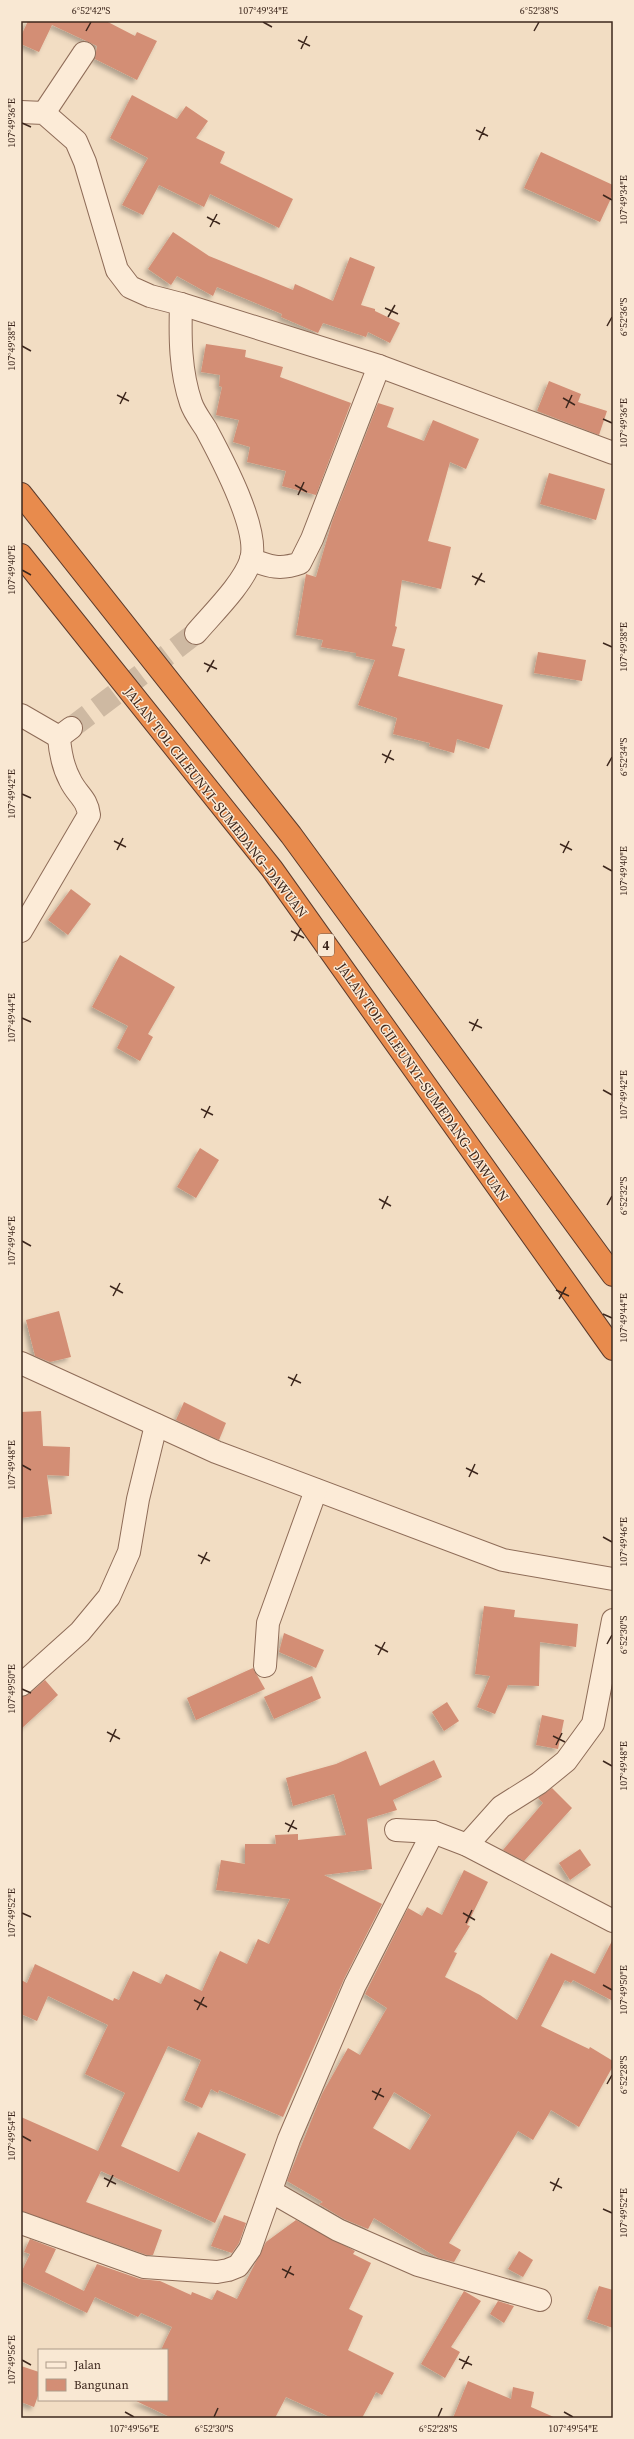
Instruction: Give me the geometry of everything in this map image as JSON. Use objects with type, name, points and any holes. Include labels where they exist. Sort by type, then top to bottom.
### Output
[{"type":"highway","points":[[21,494],[291,835],[613,1275]]},
{"type":"highway","name":"JALAN TOL CILEUNYI–SUMEDANG–DAWUAN","points":[[21,555],[272,869],[613,1349]]},
{"type":"street","points":[[44,112],[84,53]]},
{"type":"street","points":[[21,112],[44,112],[76,142],[84,162],[117,270],[130,287],[150,296],[181,304],[379,366],[601,450],[613,453]]},
{"type":"street","points":[[181,304],[180,341],[184,377],[191,405],[234,484],[252,542],[251,559],[242,577],[196,633]]},
{"type":"street","points":[[251,559],[268,567],[286,568],[300,563],[312,539],[379,366]]},
{"type":"street","points":[[21,715],[65,733],[61,756],[70,780],[87,803],[89,815],[21,931]]},
{"type":"street","points":[[21,1363],[216,1452],[503,1560],[613,1580]]},
{"type":"street","points":[[21,1685],[80,1632],[109,1598],[129,1552],[138,1499],[156,1424]]},
{"type":"street","points":[[266,1666],[268,1623],[316,1490]]},
{"type":"street","points":[[467,1845],[501,1807],[540,1783],[566,1761],[593,1724],[613,1620]]},
{"type":"street","points":[[396,1830],[434,1832],[467,1845],[613,1921]]},
{"type":"street","points":[[24,2229],[144,2267],[217,2272],[238,2266],[250,2249],[290,2140],[355,1985],[434,1832]]},
{"type":"street","points":[[272,2192],[338,2230],[418,2265],[540,2300]]},
{"type":"building","points":[[28,21],[106,21],[135,36],[137,32],[157,41],[137,80],[95,59],[97,46],[52,25],[39,52],[21,44],[21,36]]},
{"type":"building","points":[[132,95],[177,119],[186,106],[208,121],[196,138],[225,152],[220,163],[293,199],[279,228],[210,194],[204,207],[159,185],[143,215],[122,205],[148,158],[110,138]]},
{"type":"building","points":[[541,152],[613,185],[613,194],[600,222],[524,188]]},
{"type":"building","points":[[173,232],[209,256],[293,290],[295,284],[333,301],[350,257],[375,267],[361,305],[375,309],[375,311],[400,323],[390,343],[368,332],[366,337],[323,323],[318,333],[281,317],[282,314],[217,287],[213,296],[177,276],[171,285],[148,269]]},
{"type":"building","points":[[206,344],[246,350],[245,357],[283,367],[280,377],[351,403],[316,495],[282,486],[286,471],[247,462],[250,447],[233,442],[239,420],[216,415],[222,387],[219,386],[220,375],[201,372]]},
{"type":"building","points":[[549,381],[581,394],[578,402],[607,411],[599,435],[537,411]]},
{"type":"building","points":[[378,403],[394,408],[387,427],[424,441],[433,420],[479,439],[466,469],[450,462],[428,541],[451,547],[441,589],[402,580],[395,626],[397,627],[392,646],[405,649],[398,676],[503,705],[489,749],[457,739],[454,753],[429,746],[430,743],[393,734],[397,718],[358,705],[375,660],[356,656],[356,653],[321,647],[323,640],[296,635],[306,574],[316,577],[332,522]]},
{"type":"building","points":[[549,473],[605,489],[596,520],[540,504]]},
{"type":"building","points":[[538,652],[586,660],[582,681],[534,673]]},
{"type":"building","points":[[71,889],[91,904],[68,935],[48,920]]},
{"type":"building","points":[[120,955],[175,987],[148,1034],[153,1037],[140,1061],[117,1048],[128,1026],[92,1007]]},
{"type":"building","points":[[200,1148],[219,1160],[196,1198],[177,1187]]},
{"type":"building","points":[[59,1311],[71,1357],[50,1362],[35,1356],[26,1320]]},
{"type":"building","points":[[184,1402],[226,1423],[219,1440],[176,1420]]},
{"type":"building","points":[[41,1411],[43,1446],[70,1447],[69,1476],[47,1475],[52,1514],[21,1518],[21,1412]]},
{"type":"building","points":[[484,1606],[515,1610],[514,1617],[578,1624],[576,1647],[540,1642],[539,1686],[508,1685],[495,1714],[477,1707],[490,1676],[475,1674]]},
{"type":"building","points":[[284,1633],[324,1650],[316,1668],[279,1652]]},
{"type":"building","points":[[253,1668],[265,1689],[196,1720],[187,1698]]},
{"type":"building","points":[[312,1676],[321,1698],[274,1719],[264,1697]]},
{"type":"building","points":[[45,1680],[58,1695],[21,1729],[21,1697],[29,1694]]},
{"type":"building","points":[[447,1702],[459,1721],[444,1731],[432,1712]]},
{"type":"building","points":[[542,1715],[564,1720],[558,1749],[536,1745]]},
{"type":"building","points":[[366,1751],[380,1786],[434,1760],[442,1777],[393,1800],[397,1810],[367,1819],[372,1869],[324,1875],[382,1904],[344,1979],[283,2117],[219,2090],[218,2093],[211,2089],[202,2108],[184,2100],[201,2060],[168,2046],[121,2146],[179,2172],[198,2132],[246,2154],[215,2223],[101,2171],[86,2202],[162,2230],[153,2255],[147,2255],[21,2211],[21,2117],[98,2151],[125,2093],[85,2074],[108,2025],[48,1996],[37,2021],[21,2014],[21,1980],[27,1983],[35,1964],[113,2001],[114,1998],[119,2000],[133,1971],[161,1984],[166,1974],[202,1991],[220,1951],[247,1964],[258,1939],[269,1944],[290,1899],[216,1890],[221,1860],[245,1864],[245,1844],[276,1844],[275,1835],[298,1834],[298,1840],[346,1835],[334,1794],[293,1806],[286,1778],[336,1764]]},
{"type":"building","points":[[552,1788],[572,1808],[524,1861],[503,1850],[543,1803],[538,1798]]},
{"type":"building","points":[[580,1849],[591,1865],[570,1880],[559,1863]]},
{"type":"building","points":[[464,1870],[488,1882],[467,1925],[470,1926],[454,1952],[457,1953],[445,1977],[480,1995],[517,2020],[551,1953],[595,1974],[613,1939],[613,2001],[573,1980],[571,1983],[565,1980],[541,2026],[589,2049],[590,2047],[613,2061],[613,2066],[579,2127],[551,2110],[533,2140],[518,2131],[449,2243],[461,2250],[454,2262],[438,2258],[374,2218],[368,2229],[344,2219],[319,2204],[323,2202],[287,2181],[322,2094],[348,2048],[360,2055],[387,2008],[365,1994],[408,1908],[422,1916],[427,1907],[442,1915]],"holes":[[[394,2092],[431,2115],[410,2150],[373,2128]]]},
{"type":"building","points":[[224,2215],[246,2223],[239,2243],[232,2253],[211,2246]]},
{"type":"building","points":[[296,2220],[355,2251],[353,2254],[371,2263],[349,2309],[363,2316],[348,2350],[394,2373],[382,2395],[376,2392],[362,2418],[332,2418],[286,2397],[275,2418],[172,2418],[136,2401],[168,2401],[168,2349],[161,2349],[172,2327],[141,2313],[138,2317],[95,2297],[87,2313],[21,2281],[21,2273],[30,2254],[24,2252],[30,2239],[56,2249],[45,2272],[84,2291],[97,2264],[140,2279],[160,2281],[191,2295],[192,2292],[212,2300],[217,2290],[237,2299],[266,2242]]},
{"type":"building","points":[[519,2251],[533,2260],[523,2277],[508,2269]]},
{"type":"building","points":[[599,2286],[613,2290],[613,2328],[587,2319]]},
{"type":"building","points":[[464,2291],[481,2301],[451,2347],[460,2352],[445,2378],[421,2364]]},
{"type":"building","points":[[498,2301],[514,2306],[504,2323],[490,2314]]},
{"type":"building","points":[[21,2366],[38,2372],[38,2396],[34,2407],[21,2402]]},
{"type":"building","points":[[468,2381],[511,2399],[513,2387],[534,2392],[531,2407],[556,2418],[453,2418]]},
{"type":"tunnel","points":[[71,728],[196,633]]}]
